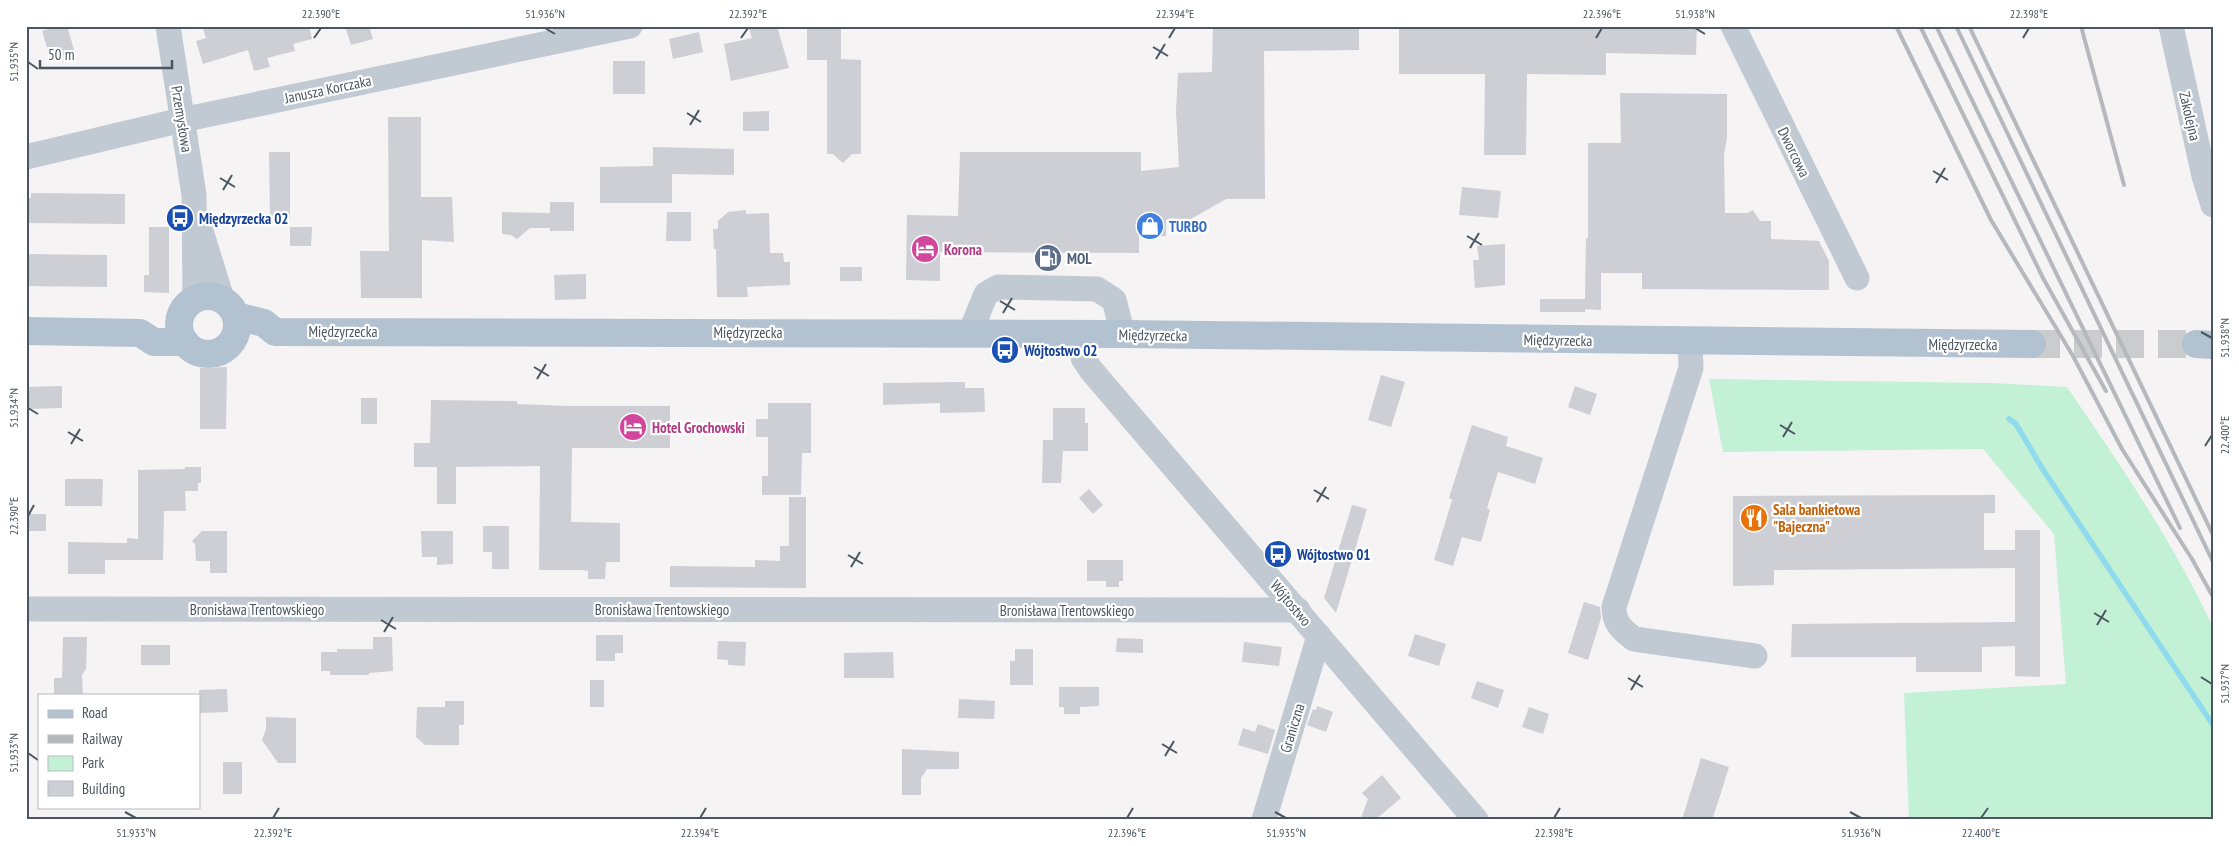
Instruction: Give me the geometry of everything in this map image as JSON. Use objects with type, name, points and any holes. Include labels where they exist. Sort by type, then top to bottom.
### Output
[{"type":"main road","name":"Międzyrzecka","points":[[26,331],[140,333],[154,342],[208,320],[264,323],[275,332],[1123,334],[1690,342],[2032,344]]},
{"type":"street","name":"Przemysłowa","points":[[168,26],[196,213],[208,320]]},
{"type":"street","name":"Janusza Korczaka","points":[[26,157],[182,120],[630,26]]},
{"type":"street","name":"Dworcowa","points":[[1733,26],[1857,278]]},
{"type":"street","name":"Zakolejna","points":[[2170,26],[2204,176],[2213,204]]},
{"type":"street","points":[[970,334],[986,294],[998,287],[1097,289],[1114,300],[1123,334]]},
{"type":"street","name":"Wójtostwo","points":[[1080,334],[1083,358],[1091,370],[1476,820]]},
{"type":"street","points":[[1690,342],[1691,368],[1614,607],[1614,619],[1622,630],[1634,639],[1755,656]]},
{"type":"street","name":"Bronisława Trentowskiego","points":[[26,609],[1298,610]]},
{"type":"street","name":"Graniczna","points":[[1264,820],[1319,636]]},
{"type":"green space","points":[[1709,379],[1990,383],[2067,387],[2126,474],[2163,534],[2181,564],[2213,627],[2213,820],[1909,820],[1904,693],[2066,684],[2054,534],[1983,449],[1723,452]]},
{"type":"building","points":[[58,26],[67,26],[75,53],[51,61],[42,31]]},
{"type":"building","points":[[212,26],[309,26],[312,39],[293,44],[295,51],[267,58],[270,67],[254,71],[248,50],[203,64],[196,41],[206,38],[203,29]]},
{"type":"building","points":[[345,26],[369,26],[373,39],[351,45]]},
{"type":"building","points":[[748,26],[777,26],[789,68],[731,81],[724,44],[752,38]]},
{"type":"building","points":[[807,26],[841,26],[841,59],[861,60],[861,154],[852,154],[843,163],[833,154],[827,154],[827,60],[807,60]]},
{"type":"building","points":[[1213,26],[1359,26],[1359,50],[1264,51],[1265,199],[1226,199],[1191,219],[1166,220],[1166,236],[1139,236],[1139,253],[940,252],[940,281],[906,280],[907,215],[958,216],[960,152],[1141,152],[1141,171],[1179,167],[1176,111],[1178,73],[1212,72]]},
{"type":"building","points":[[1399,26],[1697,26],[1696,55],[1606,53],[1606,75],[1527,74],[1526,155],[1484,155],[1485,74],[1399,74]]},
{"type":"building","points":[[699,32],[703,52],[673,59],[669,39]]},
{"type":"building","points":[[613,61],[645,61],[645,94],[613,94]]},
{"type":"building","points":[[1620,93],[1727,94],[1727,137],[1724,155],[1725,213],[1747,213],[1753,210],[1760,221],[1771,221],[1771,239],[1819,241],[1829,261],[1829,290],[1642,289],[1642,273],[1601,273],[1601,310],[1585,309],[1585,312],[1540,312],[1540,299],[1585,299],[1586,238],[1588,238],[1588,143],[1621,143]]},
{"type":"building","points":[[769,111],[769,131],[743,131],[743,112]]},
{"type":"building","points":[[388,117],[421,117],[421,197],[452,197],[454,242],[422,240],[422,298],[361,298],[360,251],[389,251]]},
{"type":"building","points":[[653,147],[734,149],[734,175],[672,174],[672,203],[600,203],[600,167],[653,166]]},
{"type":"building","points":[[269,152],[290,152],[290,218],[270,218]]},
{"type":"building","points":[[1462,187],[1501,191],[1498,218],[1459,215]]},
{"type":"building","points":[[31,193],[125,194],[125,224],[26,223],[26,198],[31,198]]},
{"type":"building","points":[[550,202],[574,202],[574,231],[550,231],[550,228],[530,228],[517,239],[511,235],[502,234],[502,212],[550,213]]},
{"type":"building","points":[[746,210],[746,214],[769,213],[770,253],[783,253],[784,262],[790,262],[790,285],[747,287],[748,297],[717,297],[716,249],[714,249],[713,229],[718,229],[718,221],[728,212]]},
{"type":"building","points":[[667,212],[691,212],[691,241],[666,241]]},
{"type":"building","points":[[149,227],[169,227],[169,293],[144,292],[144,275],[149,275]]},
{"type":"building","points":[[290,227],[312,227],[311,246],[290,246]]},
{"type":"building","points":[[1505,244],[1505,285],[1475,288],[1473,260],[1479,260],[1477,246]]},
{"type":"building","points":[[26,254],[107,255],[107,287],[26,286]]},
{"type":"building","points":[[840,267],[862,267],[862,281],[840,281]]},
{"type":"building","points":[[586,274],[586,299],[555,300],[554,275]]},
{"type":"building","points":[[227,367],[226,429],[200,429],[200,368]]},
{"type":"building","points":[[1381,375],[1405,382],[1391,427],[1368,420]]},
{"type":"building","points":[[965,382],[965,388],[984,388],[985,412],[940,413],[940,403],[883,405],[883,383]]},
{"type":"building","points":[[62,386],[62,408],[28,409],[27,387]]},
{"type":"building","points":[[1575,386],[1597,394],[1590,415],[1568,407]]},
{"type":"building","points":[[361,398],[377,398],[377,424],[361,424]]},
{"type":"building","points":[[431,400],[517,401],[517,404],[569,406],[670,406],[670,448],[572,448],[571,522],[620,523],[620,562],[606,562],[605,579],[588,579],[588,571],[582,570],[539,570],[540,466],[456,467],[456,504],[437,504],[437,467],[414,467],[414,443],[430,443]]},
{"type":"building","points":[[768,403],[811,403],[811,453],[802,453],[801,495],[762,495],[762,476],[768,476],[768,437],[756,437],[756,419],[768,419]]},
{"type":"building","points":[[1053,408],[1085,408],[1085,423],[1088,423],[1088,451],[1063,451],[1061,483],[1042,483],[1043,440],[1053,440]]},
{"type":"building","points":[[1472,425],[1508,437],[1506,446],[1543,458],[1535,484],[1498,472],[1487,508],[1490,510],[1481,542],[1462,537],[1453,566],[1434,560],[1452,500],[1449,498]]},
{"type":"building","points":[[185,467],[201,467],[201,483],[198,483],[198,491],[185,491],[186,511],[164,511],[163,560],[105,560],[105,574],[68,574],[68,542],[127,543],[127,538],[138,539],[138,470],[185,469]]},
{"type":"building","points":[[65,479],[103,479],[102,506],[65,506]]},
{"type":"building","points":[[1089,489],[1103,505],[1093,514],[1079,498]]},
{"type":"building","points":[[1995,495],[1995,513],[1984,513],[1984,550],[2015,550],[2015,530],[2040,530],[2040,677],[2015,676],[2015,646],[1982,647],[1982,672],[1916,672],[1916,657],[1791,657],[1792,624],[2015,622],[2015,568],[1774,570],[1774,585],[1733,586],[1733,496]]},
{"type":"building","points":[[789,497],[806,497],[806,588],[670,587],[670,566],[755,567],[755,560],[780,561],[780,546],[789,546]]},
{"type":"building","points":[[1352,505],[1367,509],[1336,613],[1324,598]]},
{"type":"building","points":[[26,514],[46,514],[46,531],[26,531]]},
{"type":"building","points":[[483,526],[509,526],[509,569],[492,569],[492,552],[483,552]]},
{"type":"building","points":[[202,531],[227,531],[227,573],[210,573],[210,561],[196,561],[195,544],[192,541]]},
{"type":"building","points":[[421,531],[453,531],[453,564],[437,565],[437,557],[422,557]]},
{"type":"building","points":[[1087,560],[1123,560],[1123,581],[1119,581],[1119,587],[1106,587],[1106,581],[1087,581]]},
{"type":"building","points":[[1584,602],[1600,607],[1601,618],[1588,660],[1568,653]]},
{"type":"building","points":[[1415,634],[1446,644],[1439,666],[1408,656]]},
{"type":"building","points":[[596,635],[623,635],[623,653],[615,653],[615,661],[596,661]]},
{"type":"building","points":[[63,637],[87,637],[86,669],[82,675],[83,694],[54,694],[54,678],[62,678]]},
{"type":"building","points":[[373,637],[392,637],[393,671],[369,673],[369,675],[330,675],[330,671],[321,671],[321,652],[337,652],[337,649],[373,649]]},
{"type":"building","points":[[1117,638],[1143,639],[1143,653],[1116,652]]},
{"type":"building","points":[[718,641],[746,642],[745,666],[728,665],[728,660],[717,659]]},
{"type":"building","points":[[1244,642],[1282,647],[1279,666],[1242,662]]},
{"type":"building","points":[[141,645],[170,645],[170,665],[141,665]]},
{"type":"building","points":[[1015,649],[1033,649],[1033,685],[1010,685],[1010,661],[1015,661]]},
{"type":"building","points":[[893,652],[894,678],[844,678],[844,653]]},
{"type":"building","points":[[590,680],[604,680],[604,707],[590,707]]},
{"type":"building","points":[[1477,681],[1504,690],[1498,708],[1471,698]]},
{"type":"building","points":[[1059,687],[1099,687],[1099,706],[1080,707],[1080,714],[1064,714],[1064,707],[1059,707]]},
{"type":"building","points":[[227,689],[228,712],[200,713],[199,690]]},
{"type":"building","points":[[959,699],[995,701],[994,719],[958,718]]},
{"type":"building","points":[[445,701],[464,701],[464,725],[459,725],[459,745],[425,745],[416,737],[417,707],[445,707]]},
{"type":"building","points":[[1317,706],[1333,712],[1326,732],[1307,725],[1313,709],[1316,710]]},
{"type":"building","points":[[1529,707],[1549,714],[1543,734],[1522,727]]},
{"type":"building","points":[[266,717],[296,718],[296,763],[278,763],[262,740],[266,729]]},
{"type":"building","points":[[1258,724],[1275,730],[1268,754],[1238,745],[1243,728],[1255,732]]},
{"type":"building","points":[[902,749],[959,752],[959,769],[927,769],[921,778],[921,795],[902,795]]},
{"type":"building","points":[[1701,758],[1729,767],[1712,820],[1682,820]]},
{"type":"building","points":[[223,762],[242,762],[242,794],[223,794]]},
{"type":"building","points":[[1382,775],[1401,798],[1375,820],[1360,820],[1368,799],[1362,793]]},
{"type":"waterway","points":[[2009,419],[2016,424],[2042,468],[2213,725]]},
{"type":"tunnel","points":[[2032,344],[2196,344]]},
{"type":"railway","points":[[1896,26],[1991,220],[2073,356],[2122,449],[2192,559],[2213,597]]},
{"type":"railway","points":[[1920,26],[2043,278],[2106,391]]},
{"type":"railway","points":[[1936,26],[2180,528]]},
{"type":"railway","points":[[1956,26],[2213,562]]},
{"type":"railway","points":[[1969,26],[2213,535]]},
{"type":"railway","points":[[2081,26],[2124,185]]},
{"type":"place","name":"Międzyrzecka 02","points":[[180,218]]},
{"type":"place","name":"TURBO","points":[[1150,226]]},
{"type":"place","name":"Korona","points":[[925,249]]},
{"type":"place","name":"MOL","points":[[1048,258]]},
{"type":"place","name":"Wójtostwo 02","points":[[1005,350]]},
{"type":"place","name":"Hotel Grochowski","points":[[633,427]]},
{"type":"place","name":"Sala bankietowa \"Bajeczna\"","points":[[1754,518]]},
{"type":"place","name":"Wójtostwo 01","points":[[1278,554]]}]
